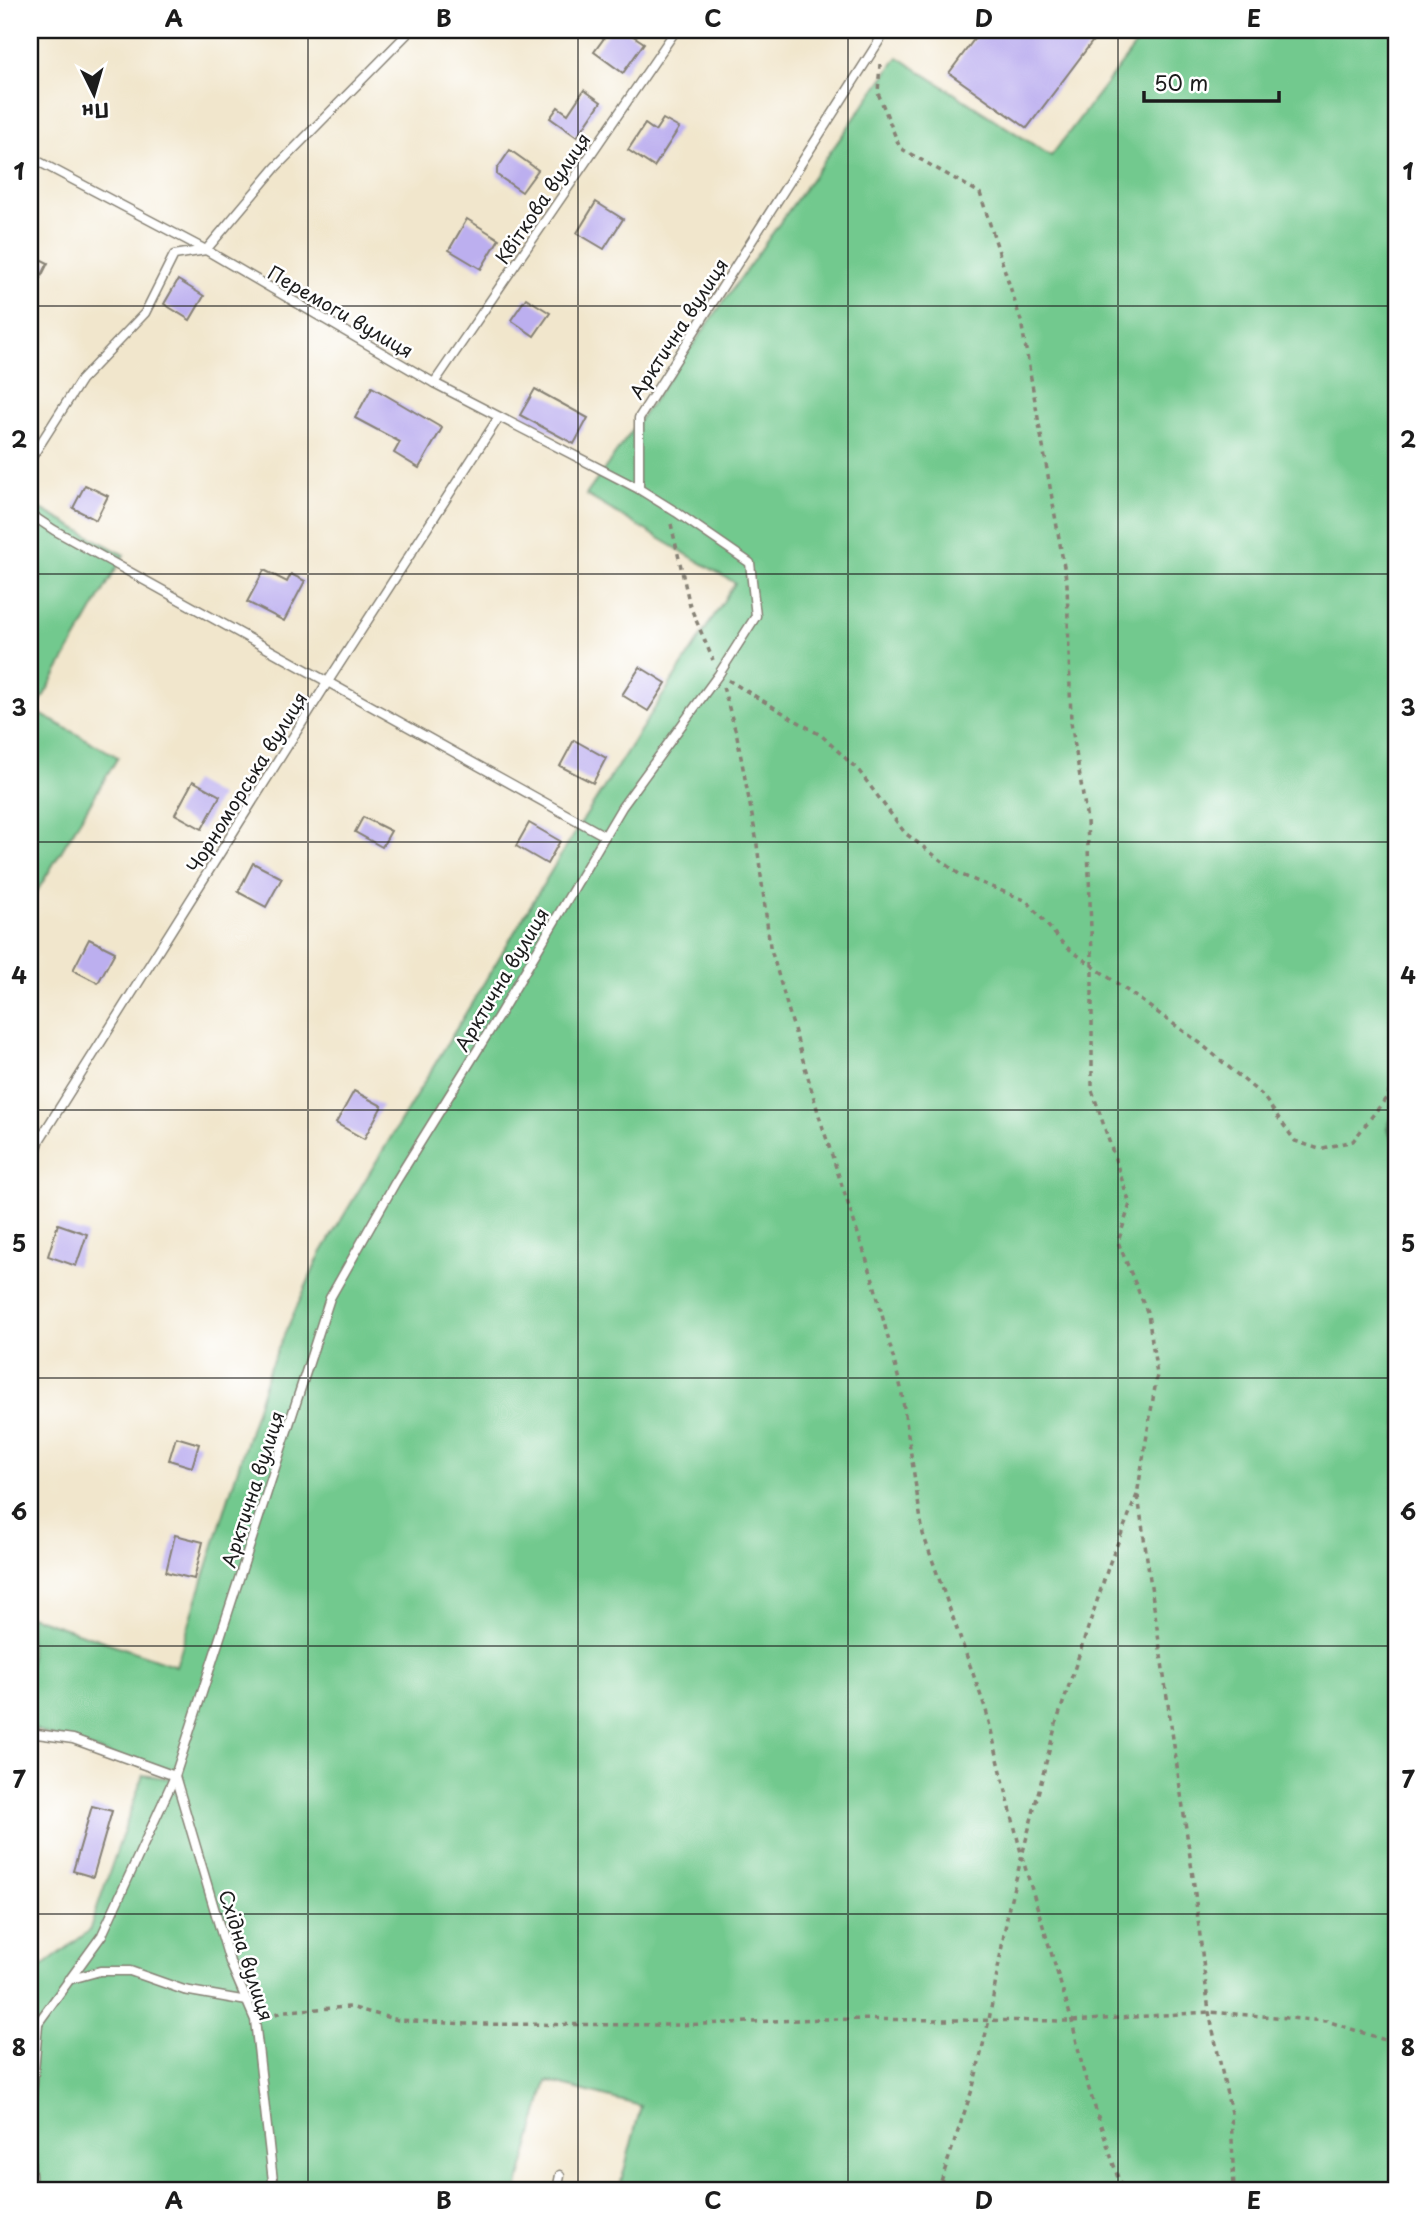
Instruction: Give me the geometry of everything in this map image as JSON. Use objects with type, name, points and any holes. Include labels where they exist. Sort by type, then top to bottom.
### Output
[{"type":"lane","points":[[30,460],[81,380],[145,313],[174,255],[206,250],[276,167],[411,30]]},
{"type":"lane","name":"Квіткова вулиця","points":[[434,383],[676,30]]},
{"type":"lane","name":"Арктична вулиця","points":[[30,2034],[102,1935],[175,1776],[330,1298],[395,1183],[498,1017],[622,807],[719,674],[756,616],[750,563],[639,489],[639,418],[884,33]]},
{"type":"lane","name":"Перемоги вулиця","points":[[30,157],[206,250],[434,383],[639,489]]},
{"type":"lane","name":"Чорноморська вулиця","points":[[30,1170],[40,1139],[327,683],[499,417]]},
{"type":"lane","points":[[30,513],[54,530],[605,836]]},
{"type":"lane","points":[[30,1732],[73,1739],[175,1776]]},
{"type":"lane","name":"Східна вулиця","points":[[175,1776],[230,1962],[255,2020],[274,2190]]},
{"type":"lane","points":[[68,1980],[100,1971],[130,1971],[184,1990],[247,2001]]},
{"type":"lane","points":[[30,2120],[38,2021]]},
{"type":"lane","points":[[30,2158],[32,2190]]},
{"type":"lane","points":[[557,2190],[560,2175]]},
{"type":"path","points":[[884,33],[878,93],[900,148],[980,193],[1021,321],[1066,584],[1071,722],[1087,820],[1092,965],[1092,1090],[1130,1204],[1118,1241],[1148,1314],[1157,1376],[1137,1495],[1110,1562],[1056,1724],[1009,1906],[989,2020],[972,2087],[938,2190]]},
{"type":"path","points":[[667,506],[690,606],[719,674],[737,736],[754,824],[770,946],[820,1119],[872,1276],[901,1388],[923,1534],[986,1710],[1021,1857],[1072,2021],[1084,2074],[1122,2190]]},
{"type":"path","points":[[719,674],[822,736],[859,771],[905,833],[958,874],[1027,901],[1065,946],[1200,1043],[1264,1096],[1295,1141],[1320,1149],[1353,1141],[1387,1097],[1397,1073]]},
{"type":"path","points":[[1137,1495],[1193,1877],[1209,2012],[1231,2113],[1234,2190]]},
{"type":"path","points":[[255,2020],[285,2011],[350,2007],[398,2020],[466,2024],[678,2025],[823,2019],[1072,2021],[1209,2012],[1326,2021],[1397,2044]]},
{"type":"green space","points":[[1147,30],[1397,30],[1397,1109],[1387,1128],[1397,1146],[1397,2190],[619,2190],[641,2106],[547,2081],[517,2190],[30,2190],[30,1976],[89,1931],[143,1775],[183,1780],[30,1728],[30,1616],[176,1666],[269,1369],[320,1255],[567,845],[735,583],[586,495],[898,57],[1051,156]]},
{"type":"green space","points":[[30,503],[124,555],[35,711],[118,757],[30,903]]},
{"type":"green space","points":[[1397,1109],[1397,1146],[1387,1128]]},
{"type":"building","points":[[610,30],[624,30],[644,43],[623,73],[594,52]]},
{"type":"building","points":[[981,30],[1101,30],[1027,128],[949,73]]},
{"type":"building","points":[[584,90],[601,102],[577,137],[550,118],[558,107],[568,114]]},
{"type":"building","points":[[663,119],[679,128],[654,167],[628,150],[645,124],[655,131]]},
{"type":"building","points":[[510,150],[538,170],[522,192],[497,175],[497,169]]},
{"type":"building","points":[[596,202],[623,219],[604,249],[577,233]]},
{"type":"building","points":[[467,219],[499,239],[481,269],[449,250]]},
{"type":"building","points":[[30,254],[48,263],[30,299]]},
{"type":"building","points":[[178,280],[204,296],[190,320],[164,304]]},
{"type":"building","points":[[526,298],[550,313],[534,336],[511,320]]},
{"type":"building","points":[[372,387],[442,428],[419,468],[394,453],[400,442],[355,418]]},
{"type":"building","points":[[535,389],[588,418],[574,444],[520,415]]},
{"type":"building","points":[[85,485],[108,496],[96,520],[73,508]]},
{"type":"building","points":[[264,570],[287,582],[291,574],[305,581],[284,621],[247,602]]},
{"type":"building","points":[[640,667],[666,683],[648,711],[622,695]]},
{"type":"building","points":[[574,740],[606,758],[593,783],[560,766]]},
{"type":"building","points":[[193,781],[220,796],[202,829],[175,814]]},
{"type":"building","points":[[363,817],[391,831],[382,847],[355,832]]},
{"type":"building","points":[[529,823],[560,841],[547,864],[516,846]]},
{"type":"building","points":[[253,863],[282,878],[266,907],[238,892]]},
{"type":"building","points":[[89,939],[115,952],[98,983],[73,970]]},
{"type":"building","points":[[354,1091],[382,1106],[364,1139],[336,1123]]},
{"type":"building","points":[[58,1224],[87,1234],[76,1266],[48,1256]]},
{"type":"building","points":[[176,1437],[199,1444],[192,1467],[169,1460]]},
{"type":"building","points":[[175,1535],[203,1542],[194,1579],[166,1572]]},
{"type":"building","points":[[92,1806],[112,1811],[93,1877],[73,1871]]}]
